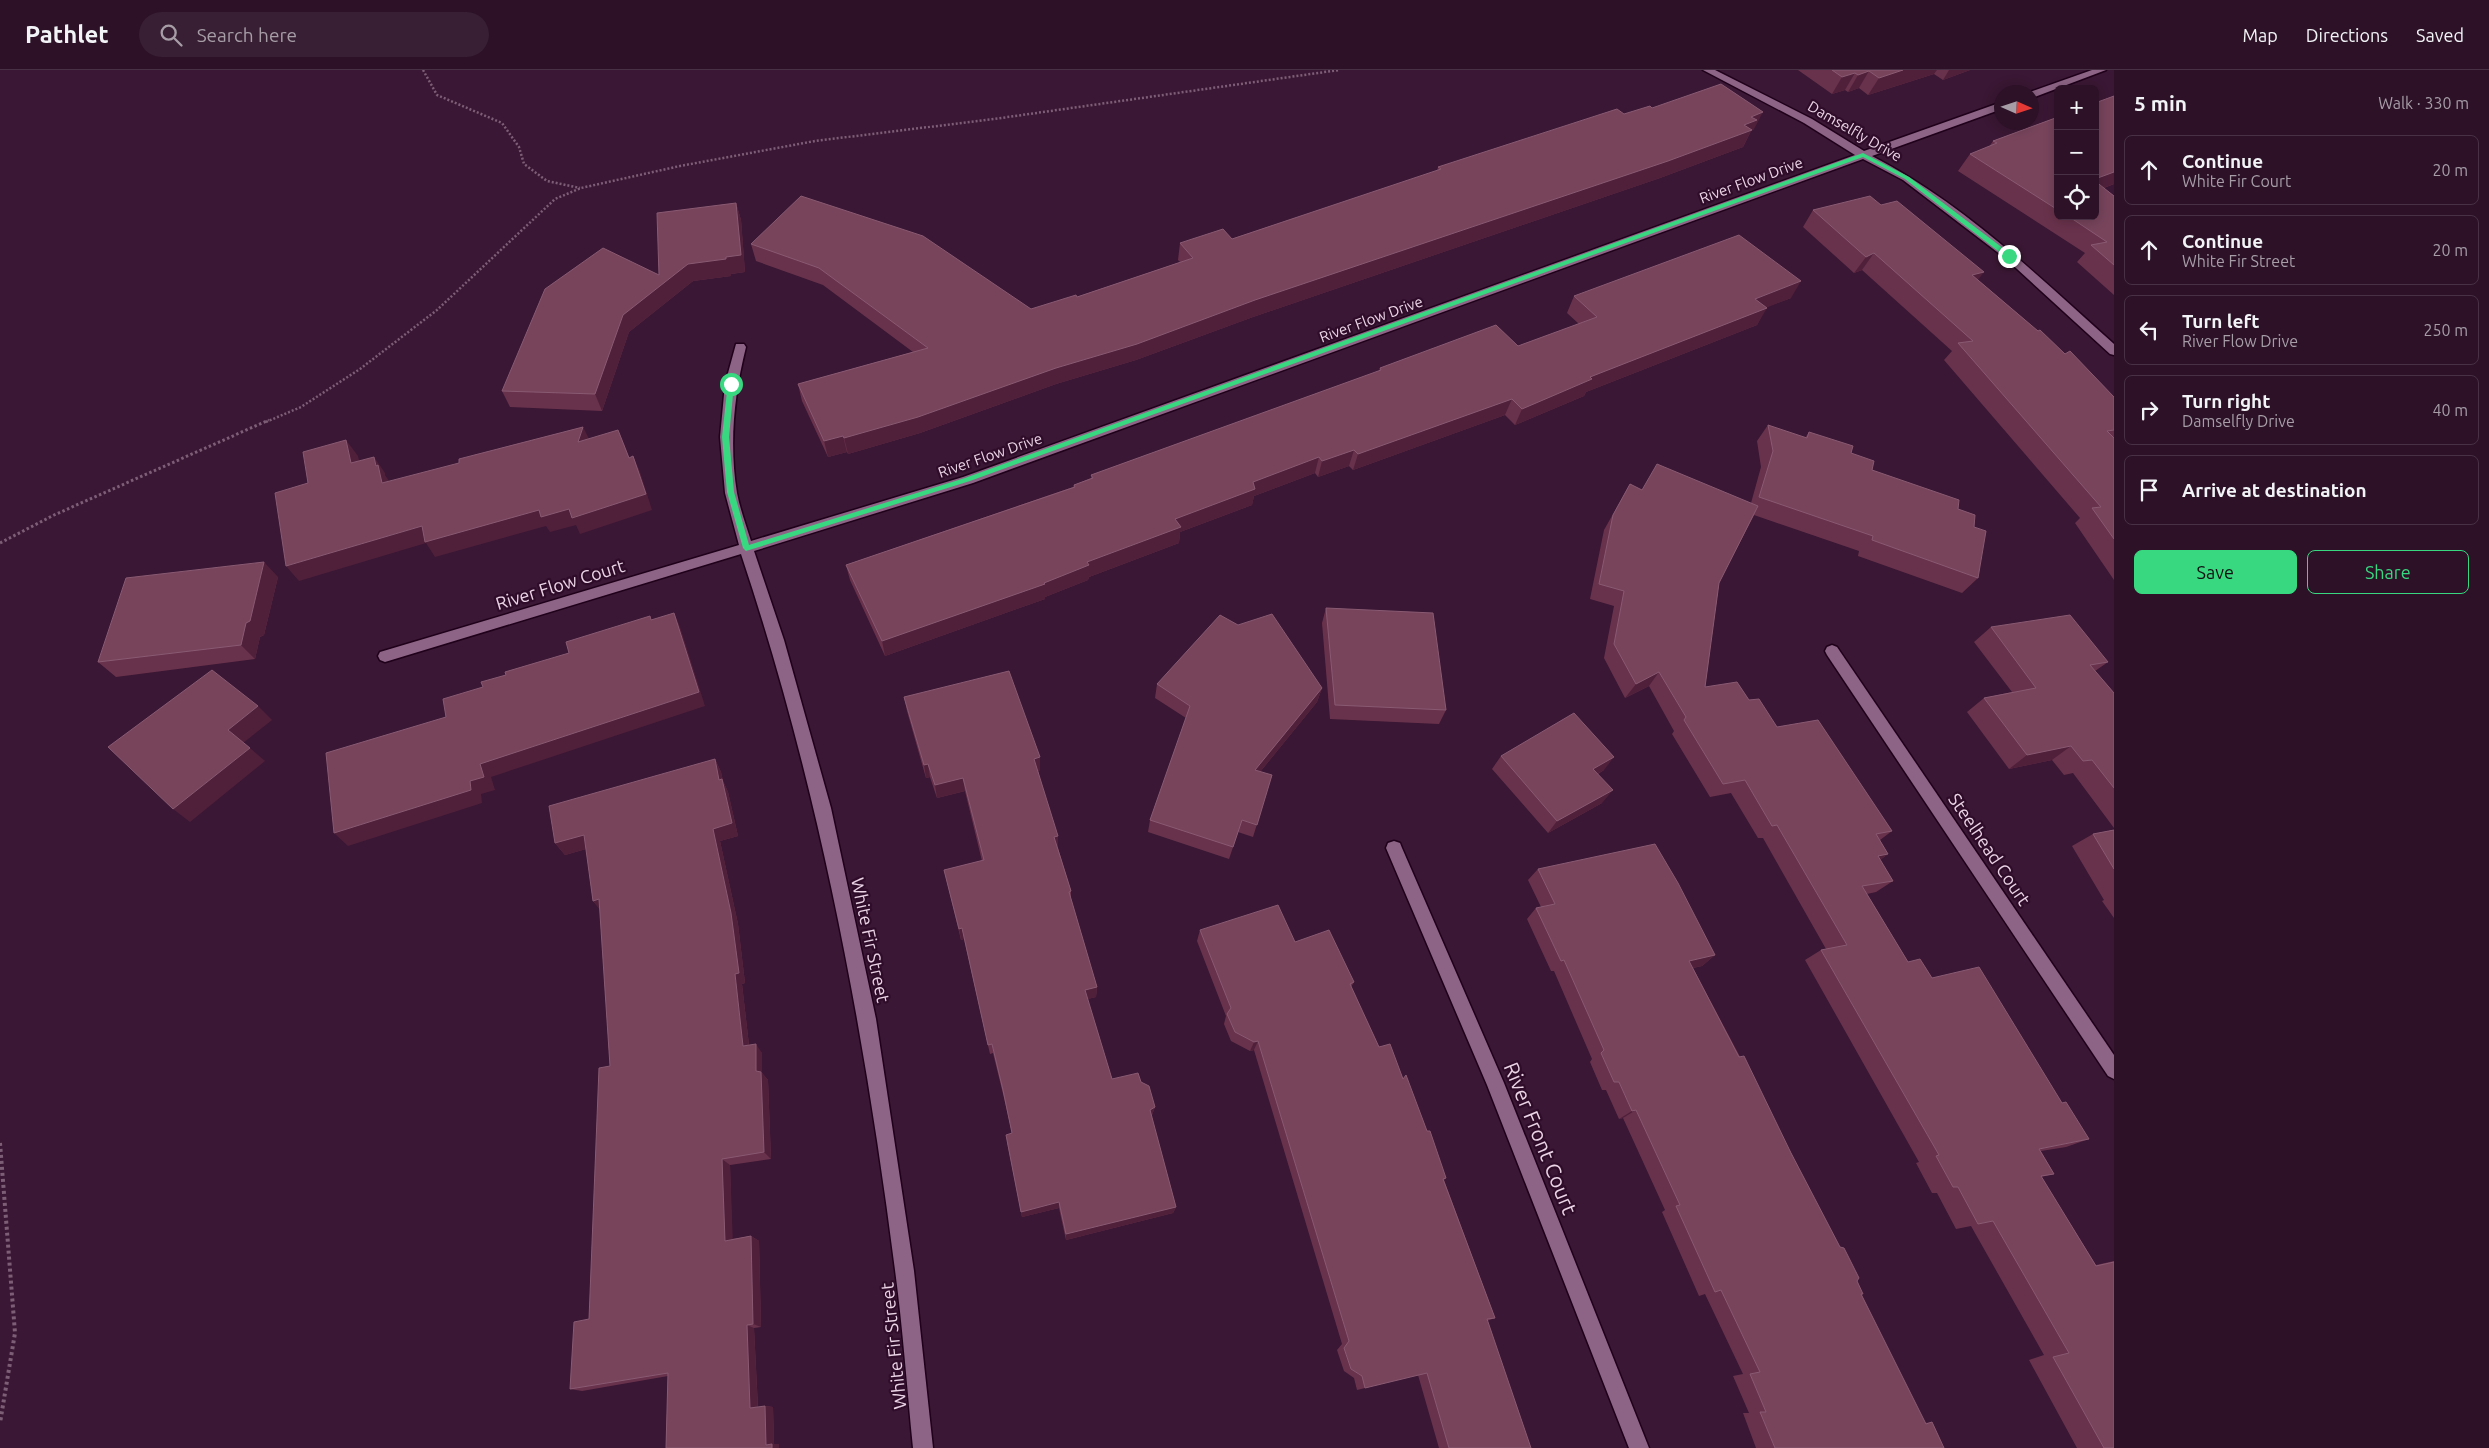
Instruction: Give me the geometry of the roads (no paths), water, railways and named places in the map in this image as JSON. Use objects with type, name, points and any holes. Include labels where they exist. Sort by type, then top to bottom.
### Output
[{"type":"street","name":"Damselfly Drive","points":[[1708,70],[1808,121],[1863,155],[1907,178],[2009,256],[2114,351]]},
{"type":"street","points":[[2039,92],[2100,70]]},
{"type":"street","name":"River Flow Drive","points":[[746,548],[977,476],[1994,108]]},
{"type":"street","name":"White Fir Street","points":[[740,347],[731,384],[726,437],[731,492],[746,548],[777,640],[823,808],[867,1019],[905,1271],[923,1448]]},
{"type":"street","name":"River Flow Court","points":[[384,656],[746,548]]},
{"type":"street","name":"Steelhead Court","points":[[1832,651],[2114,1070]]},
{"type":"street","name":"River Front Court","points":[[1394,848],[1494,1082],[1639,1448]]}]
